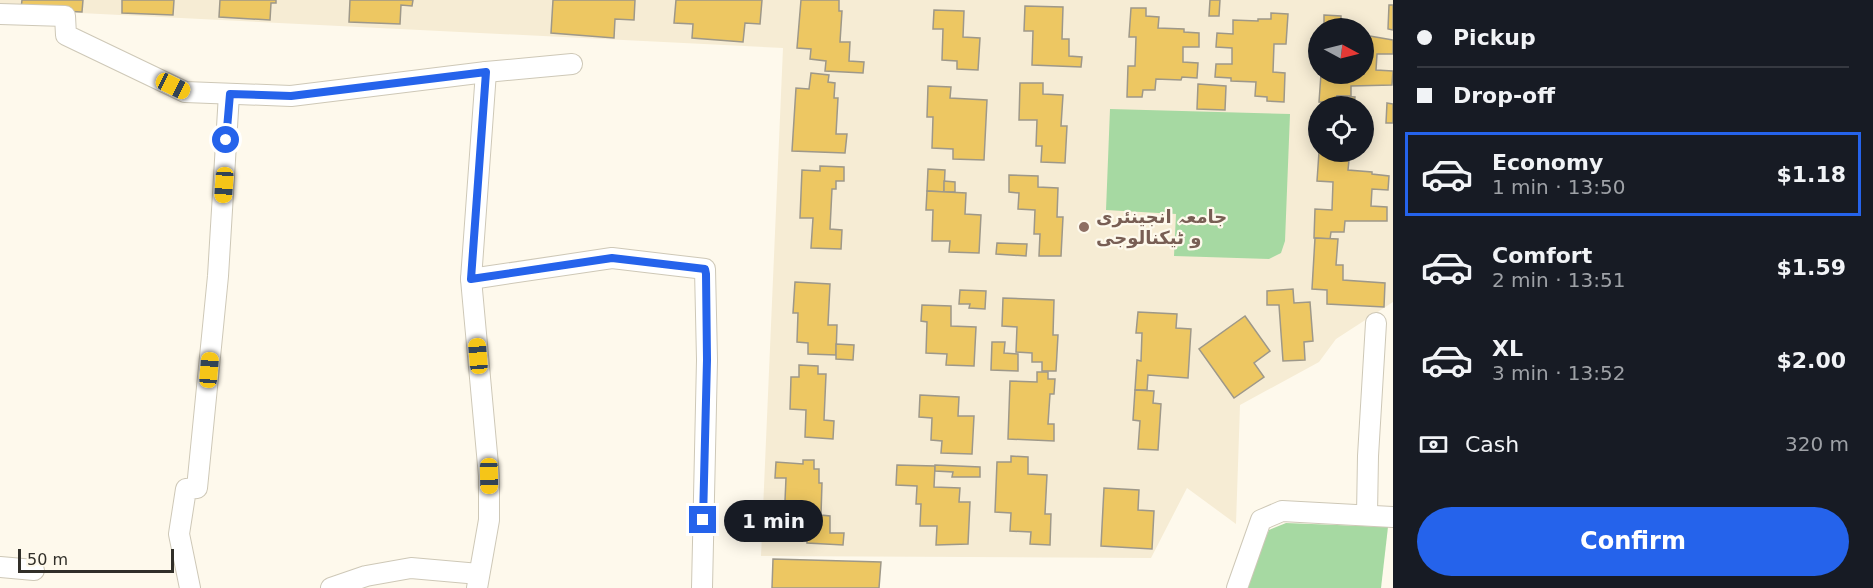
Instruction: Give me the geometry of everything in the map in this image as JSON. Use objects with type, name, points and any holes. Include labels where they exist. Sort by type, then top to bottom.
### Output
[{"type":"street","points":[[0,14],[65,16],[66,35],[185,92],[291,96],[572,64]]},
{"type":"street","points":[[331,588],[366,576],[411,568],[478,581],[489,520],[489,476],[471,279],[486,72]]},
{"type":"street","points":[[189,588],[179,534],[186,489],[198,488],[218,276],[230,94]]},
{"type":"street","points":[[471,279],[612,258],[705,269],[707,360],[702,588]]},
{"type":"street","points":[[1367,515],[1376,323]]},
{"type":"street","points":[[1237,588],[1262,520],[1271,515],[1282,511],[1393,517]]},
{"type":"street","points":[[0,567],[34,570]]},
{"type":"shaded area","name":"جامعہ انجینئری و ٹیکنالوجی","points":[[0,0],[1393,0],[1393,302],[1336,339],[1319,362],[1240,405],[1236,524],[1187,488],[1151,558],[761,556],[783,48],[0,9]]},
{"type":"green space","points":[[1110,109],[1290,114],[1285,241],[1281,253],[1269,259],[1174,256],[1176,214],[1106,210]]},
{"type":"green space","points":[[1286,523],[1388,527],[1381,588],[1244,588],[1269,530]]},
{"type":"building","points":[[22,0],[83,0],[82,12],[21,9]]},
{"type":"building","points":[[122,0],[174,0],[173,15],[122,13]]},
{"type":"building","points":[[220,0],[276,0],[276,3],[271,3],[270,20],[219,17]]},
{"type":"building","points":[[350,0],[413,0],[412,6],[401,5],[400,24],[349,22]]},
{"type":"building","points":[[553,0],[635,0],[634,20],[615,19],[614,38],[551,33]]},
{"type":"building","points":[[676,0],[762,0],[760,24],[745,23],[743,42],[692,38],[693,24],[674,23]]},
{"type":"building","points":[[801,0],[839,0],[839,11],[842,11],[840,42],[850,42],[849,61],[864,62],[863,73],[825,71],[826,61],[810,59],[811,49],[797,48]]},
{"type":"building","points":[[1210,0],[1220,0],[1219,16],[1209,16]]},
{"type":"building","points":[[1389,5],[1393,5],[1393,30],[1388,29]]},
{"type":"building","points":[[1025,6],[1063,7],[1062,39],[1069,39],[1069,56],[1082,57],[1081,67],[1032,65],[1033,31],[1024,31]]},
{"type":"building","points":[[1131,8],[1146,8],[1146,16],[1159,17],[1158,28],[1184,29],[1184,32],[1199,33],[1199,47],[1183,47],[1183,62],[1198,63],[1197,78],[1156,79],[1155,90],[1143,90],[1142,97],[1127,97],[1128,66],[1135,66],[1136,37],[1129,37]]},
{"type":"building","points":[[934,10],[964,11],[963,37],[980,38],[978,70],[957,69],[957,61],[942,60],[943,29],[933,29]]},
{"type":"building","points":[[1271,13],[1288,14],[1286,44],[1274,44],[1273,72],[1285,73],[1284,102],[1267,101],[1267,97],[1255,96],[1256,82],[1231,81],[1231,78],[1215,77],[1216,64],[1232,64],[1232,48],[1216,47],[1217,33],[1233,34],[1233,20],[1271,19]]},
{"type":"building","points":[[1324,15],[1341,16],[1341,18],[1324,18]]},
{"type":"building","points":[[1374,37],[1393,40],[1393,54],[1377,54],[1376,70],[1393,71],[1392,85],[1351,86],[1351,96],[1319,96],[1320,84],[1374,84]]},
{"type":"building","points":[[811,73],[829,75],[828,82],[835,83],[834,98],[838,98],[836,134],[847,134],[845,153],[792,151],[796,88],[809,89]]},
{"type":"building","points":[[1020,83],[1043,83],[1043,94],[1063,95],[1061,126],[1067,126],[1065,163],[1041,162],[1042,146],[1036,146],[1037,120],[1019,120]]},
{"type":"building","points":[[1198,84],[1226,86],[1225,110],[1197,109]]},
{"type":"building","points":[[928,86],[951,87],[950,98],[987,100],[984,160],[953,159],[953,149],[932,148],[933,117],[927,117]]},
{"type":"building","points":[[1387,103],[1393,104],[1393,123],[1386,123]]},
{"type":"building","points":[[1318,162],[1349,162],[1348,170],[1389,176],[1388,190],[1372,189],[1371,206],[1387,207],[1387,221],[1345,221],[1344,232],[1331,232],[1330,239],[1314,238],[1315,209],[1332,210],[1333,182],[1317,181]]},
{"type":"building","points":[[820,166],[844,167],[844,181],[836,181],[836,189],[832,189],[830,229],[842,230],[841,249],[811,248],[813,218],[800,218],[802,170],[820,171]]},
{"type":"building","points":[[928,169],[945,170],[944,192],[927,191]]},
{"type":"building","points":[[1009,175],[1038,176],[1038,187],[1058,188],[1057,217],[1063,217],[1061,256],[1039,256],[1040,234],[1034,234],[1035,210],[1018,209],[1019,193],[1009,192]]},
{"type":"building","points":[[944,181],[955,182],[955,192],[944,192]]},
{"type":"building","points":[[927,191],[966,193],[965,214],[981,215],[979,253],[949,252],[950,241],[932,241],[933,210],[926,210]]},
{"type":"building","points":[[1315,238],[1338,239],[1336,265],[1343,265],[1343,280],[1385,283],[1384,307],[1327,304],[1327,290],[1312,289]]},
{"type":"building","points":[[997,243],[1027,244],[1026,256],[996,254]]},
{"type":"building","points":[[795,282],[830,284],[828,325],[837,325],[836,355],[808,354],[808,343],[797,342],[798,313],[793,313]]},
{"type":"building","points":[[1293,289],[1294,303],[1310,302],[1313,341],[1304,342],[1305,360],[1283,361],[1279,305],[1267,305],[1267,291]]},
{"type":"building","points":[[960,290],[986,291],[985,309],[969,308],[970,304],[959,304]]},
{"type":"building","points":[[1003,298],[1054,300],[1053,335],[1058,335],[1056,371],[1042,371],[1042,362],[1032,362],[1032,353],[1016,352],[1017,327],[1002,326]]},
{"type":"building","points":[[922,305],[951,306],[951,326],[976,327],[974,366],[946,365],[947,354],[926,353],[927,322],[921,321]]},
{"type":"building","points":[[1138,312],[1177,314],[1176,328],[1191,329],[1188,378],[1148,375],[1147,390],[1135,390],[1137,360],[1141,361],[1142,333],[1136,333]]},
{"type":"building","points":[[1245,316],[1270,351],[1254,363],[1264,377],[1234,398],[1199,349]]},
{"type":"building","points":[[992,342],[1005,342],[1004,353],[1018,354],[1018,371],[991,370]]},
{"type":"building","points":[[836,344],[854,345],[853,360],[836,359]]},
{"type":"building","points":[[799,365],[818,366],[818,374],[826,374],[824,420],[834,421],[833,439],[805,437],[806,410],[790,409],[791,377],[799,377]]},
{"type":"building","points":[[1037,372],[1048,372],[1048,379],[1055,379],[1054,394],[1050,394],[1048,424],[1054,424],[1054,441],[1008,439],[1010,381],[1037,382]]},
{"type":"building","points":[[1135,390],[1154,391],[1153,403],[1161,404],[1158,450],[1138,449],[1140,421],[1133,420]]},
{"type":"building","points":[[920,395],[959,397],[958,416],[974,416],[972,454],[941,453],[942,441],[931,440],[932,418],[919,417]]},
{"type":"building","points":[[1011,456],[1028,457],[1028,474],[1047,475],[1045,514],[1051,514],[1050,545],[1030,544],[1031,532],[1010,531],[1011,513],[995,512],[997,462],[1011,462]]},
{"type":"building","points":[[803,460],[814,460],[814,469],[819,469],[819,483],[822,483],[821,515],[830,516],[830,533],[844,533],[843,545],[807,543],[807,530],[801,529],[802,501],[785,501],[786,478],[775,478],[776,462],[803,464]]},
{"type":"building","points":[[897,465],[935,466],[934,487],[960,488],[959,502],[970,502],[968,544],[936,545],[937,526],[920,526],[921,504],[916,504],[917,486],[896,485]]},
{"type":"building","points":[[935,465],[980,467],[980,477],[952,477],[953,472],[935,471]]},
{"type":"building","points":[[1104,488],[1139,490],[1138,510],[1154,511],[1152,549],[1101,546]]},
{"type":"building","points":[[773,559],[881,562],[879,588],[772,588]]},
{"type":"place","name":"جامعہ انجینئری و ٹیکنالوجی","points":[[1084,227]]},
{"type":"route","points":[[226,140],[230,94],[291,96],[486,72],[471,279],[612,258],[705,269],[707,360],[703,520]]}]
